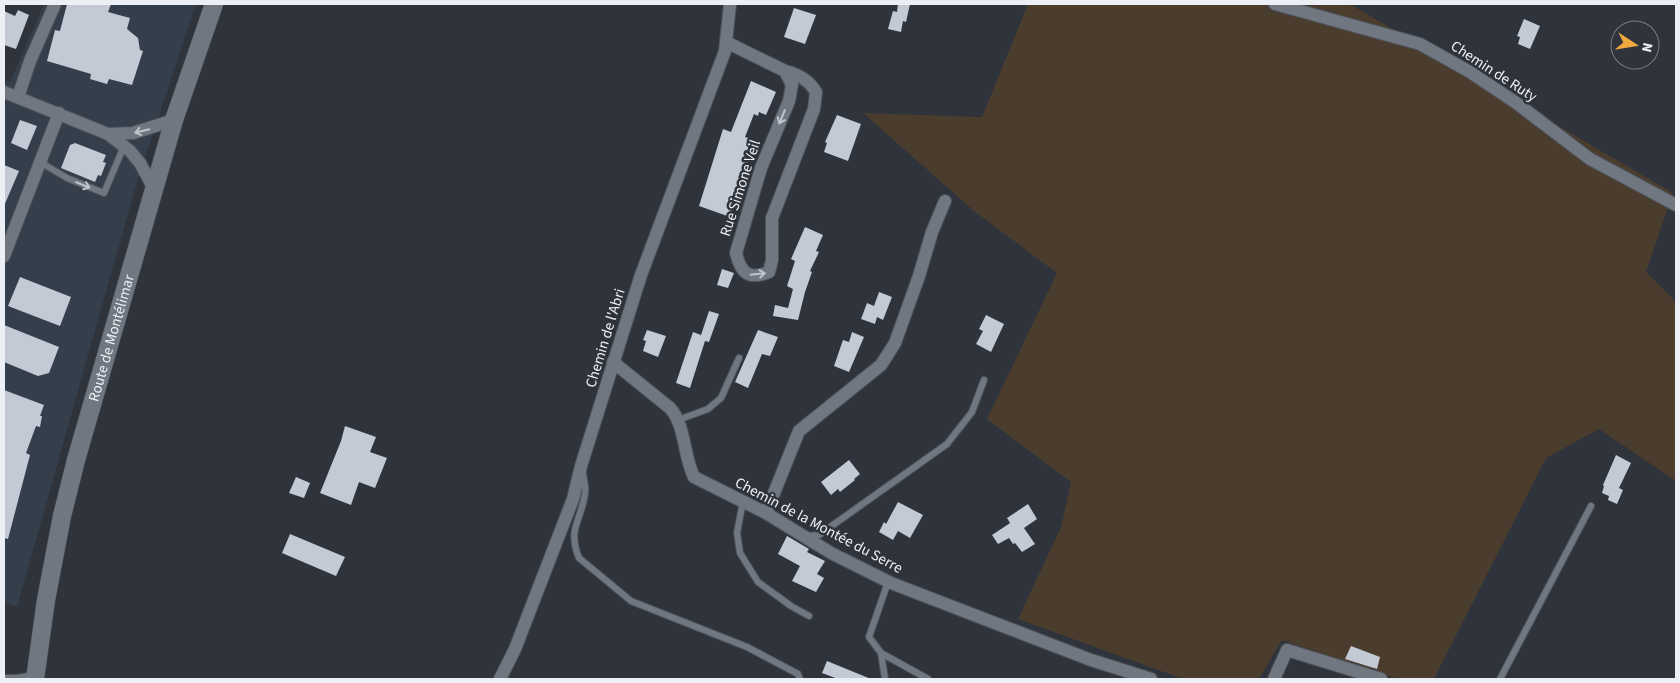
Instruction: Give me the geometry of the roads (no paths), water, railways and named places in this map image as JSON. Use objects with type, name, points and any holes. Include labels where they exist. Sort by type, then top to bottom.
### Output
[{"type":"main road","name":"Route de Montélimar","points":[[35,677],[46,600],[65,507],[99,378],[174,120],[214,4]]},
{"type":"street","points":[[18,97],[30,61],[54,4]]},
{"type":"street","name":"Chemin de l'Abri","points":[[500,679],[515,648],[569,508],[641,275],[725,51],[730,4]]},
{"type":"street","name":"Chemin de Ruty","points":[[1275,4],[1420,44],[1470,72],[1508,97],[1590,159],[1676,205]]},
{"type":"street","name":"Rue Simone Veil","points":[[726,42],[795,74],[811,83],[816,92],[814,109],[772,218],[772,260],[769,272],[759,276],[750,276],[739,266],[736,253],[761,168],[788,101],[792,85],[785,71]]},
{"type":"street","points":[[4,92],[108,134],[124,146],[140,163],[154,189]]},
{"type":"street","points":[[4,256],[59,113]]},
{"type":"street","points":[[108,134],[133,134],[174,120]]},
{"type":"street","points":[[766,513],[799,431],[881,365],[895,343],[919,276],[932,232],[945,201]]},
{"type":"street","name":"Chemin de la Montée du Serre","points":[[614,362],[670,408],[677,416],[688,465],[694,477],[766,513],[831,553],[888,582],[1091,660],[1152,679]]},
{"type":"street","points":[[1274,679],[1287,650],[1381,679]]},
{"type":"lane","points":[[40,162],[67,178],[104,193],[124,146]]},
{"type":"lane","points":[[678,420],[708,408],[721,398],[739,358]]},
{"type":"lane","points":[[805,536],[819,535],[947,444],[972,412],[984,380]]},
{"type":"lane","points":[[581,466],[586,492],[573,533],[575,548],[579,558],[631,601],[748,647],[798,674],[800,679]]},
{"type":"lane","points":[[743,501],[737,532],[740,553],[758,582],[791,606],[809,616]]},
{"type":"lane","points":[[1500,679],[1590,506]]},
{"type":"lane","points":[[888,582],[868,636],[880,653],[928,679]]},
{"type":"lane","points":[[880,653],[884,679]]},
{"type":"lane","points":[[4,678],[35,677]]}]
